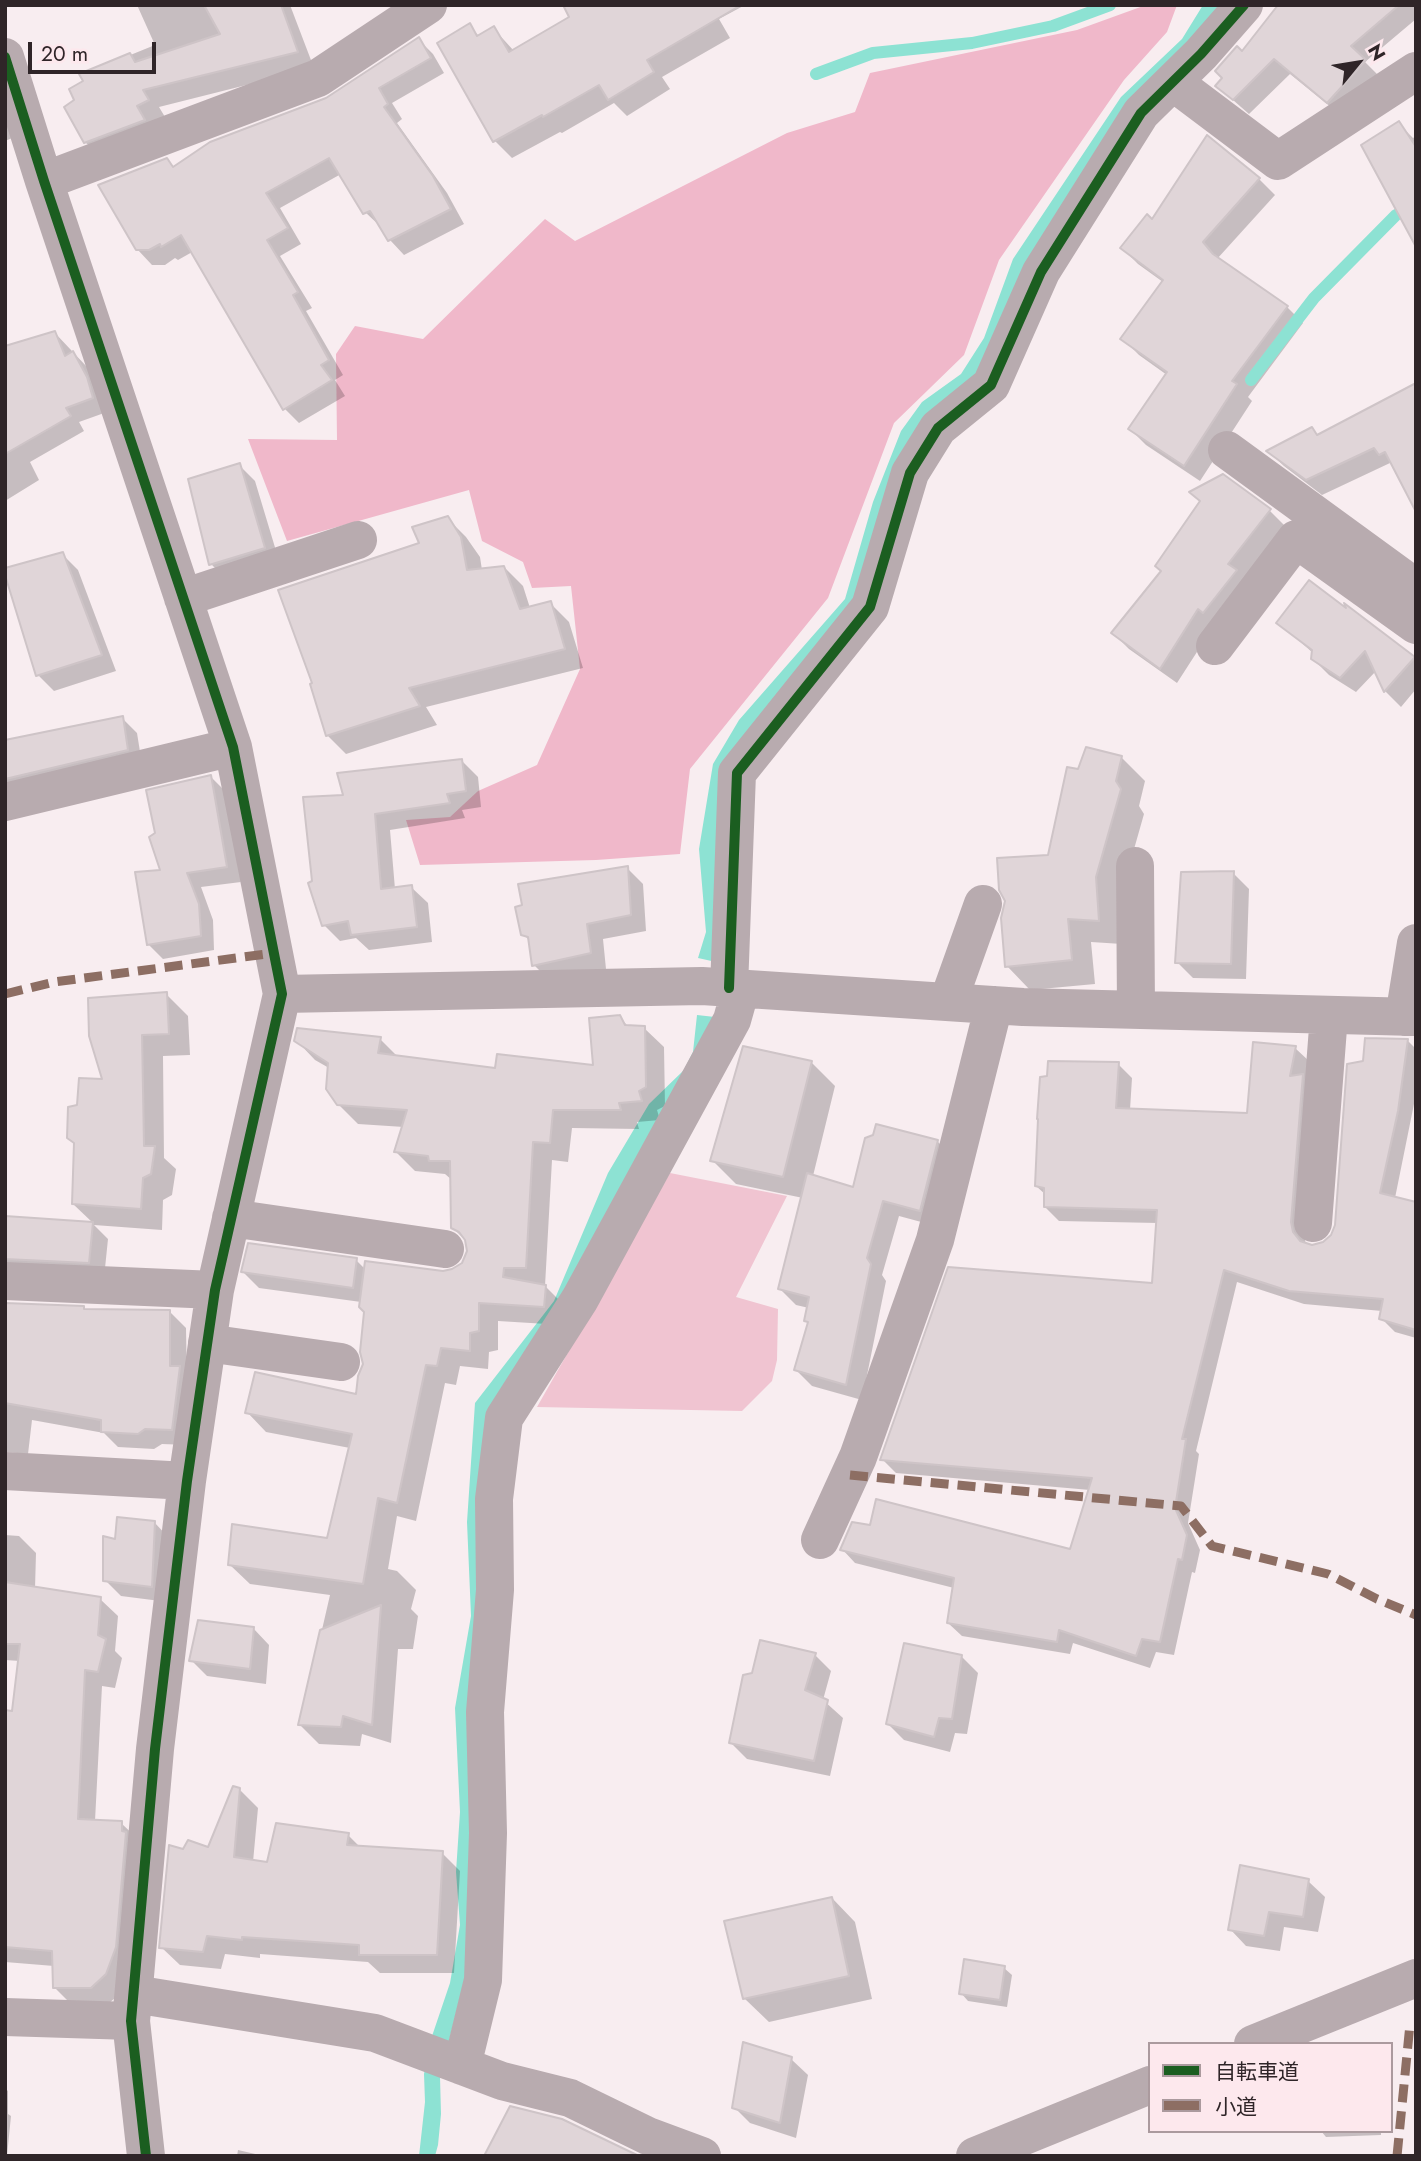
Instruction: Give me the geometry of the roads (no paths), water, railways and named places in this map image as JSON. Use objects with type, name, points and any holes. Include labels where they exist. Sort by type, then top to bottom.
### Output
[{"type":"street","points":[[44,181],[318,78],[428,5]]},
{"type":"street","points":[[463,2066],[483,1980],[488,1833],[485,1712],[495,1590],[494,1499],[504,1418],[580,1299],[732,1020],[735,988],[737,773],[870,607],[910,473],[938,428],[991,385],[1041,272],[1141,113],[1244,5]]},
{"type":"street","points":[[5,57],[233,747],[282,994],[215,1290],[187,1481],[155,1749],[132,2008],[146,2156]]},
{"type":"street","points":[[1173,82],[1278,160],[1416,71]]},
{"type":"street","points":[[1227,450],[1404,579],[1416,611]]},
{"type":"street","points":[[183,598],[358,540]]},
{"type":"street","points":[[1214,646],[1296,540],[1416,625]]},
{"type":"street","points":[[5,802],[233,747]]},
{"type":"street","points":[[1135,866],[1136,1010]]},
{"type":"street","points":[[948,1002],[983,904]]},
{"type":"street","points":[[282,994],[702,986],[994,1005],[1410,1017],[1416,943]]},
{"type":"street","points":[[820,1540],[858,1457],[935,1240],[994,1005]]},
{"type":"street","points":[[1313,1223],[1329,1015]]},
{"type":"street","points":[[231,1218],[445,1249]]},
{"type":"street","points":[[5,1282],[215,1290]]},
{"type":"street","points":[[207,1343],[341,1362]]},
{"type":"street","points":[[5,1471],[187,1481]]},
{"type":"street","points":[[1258,2042],[1416,1978]]},
{"type":"street","points":[[5,2017],[132,2008],[375,2033],[502,2081],[570,2098],[648,2136],[702,2156]]},
{"type":"street","points":[[975,2156],[1148,2086]]},
{"type":"waterway","points":[[816,74],[873,53],[972,43],[1053,26],[1110,5]]},
{"type":"waterway","points":[[1251,380],[1314,298],[1396,215],[1412,207]]}]
